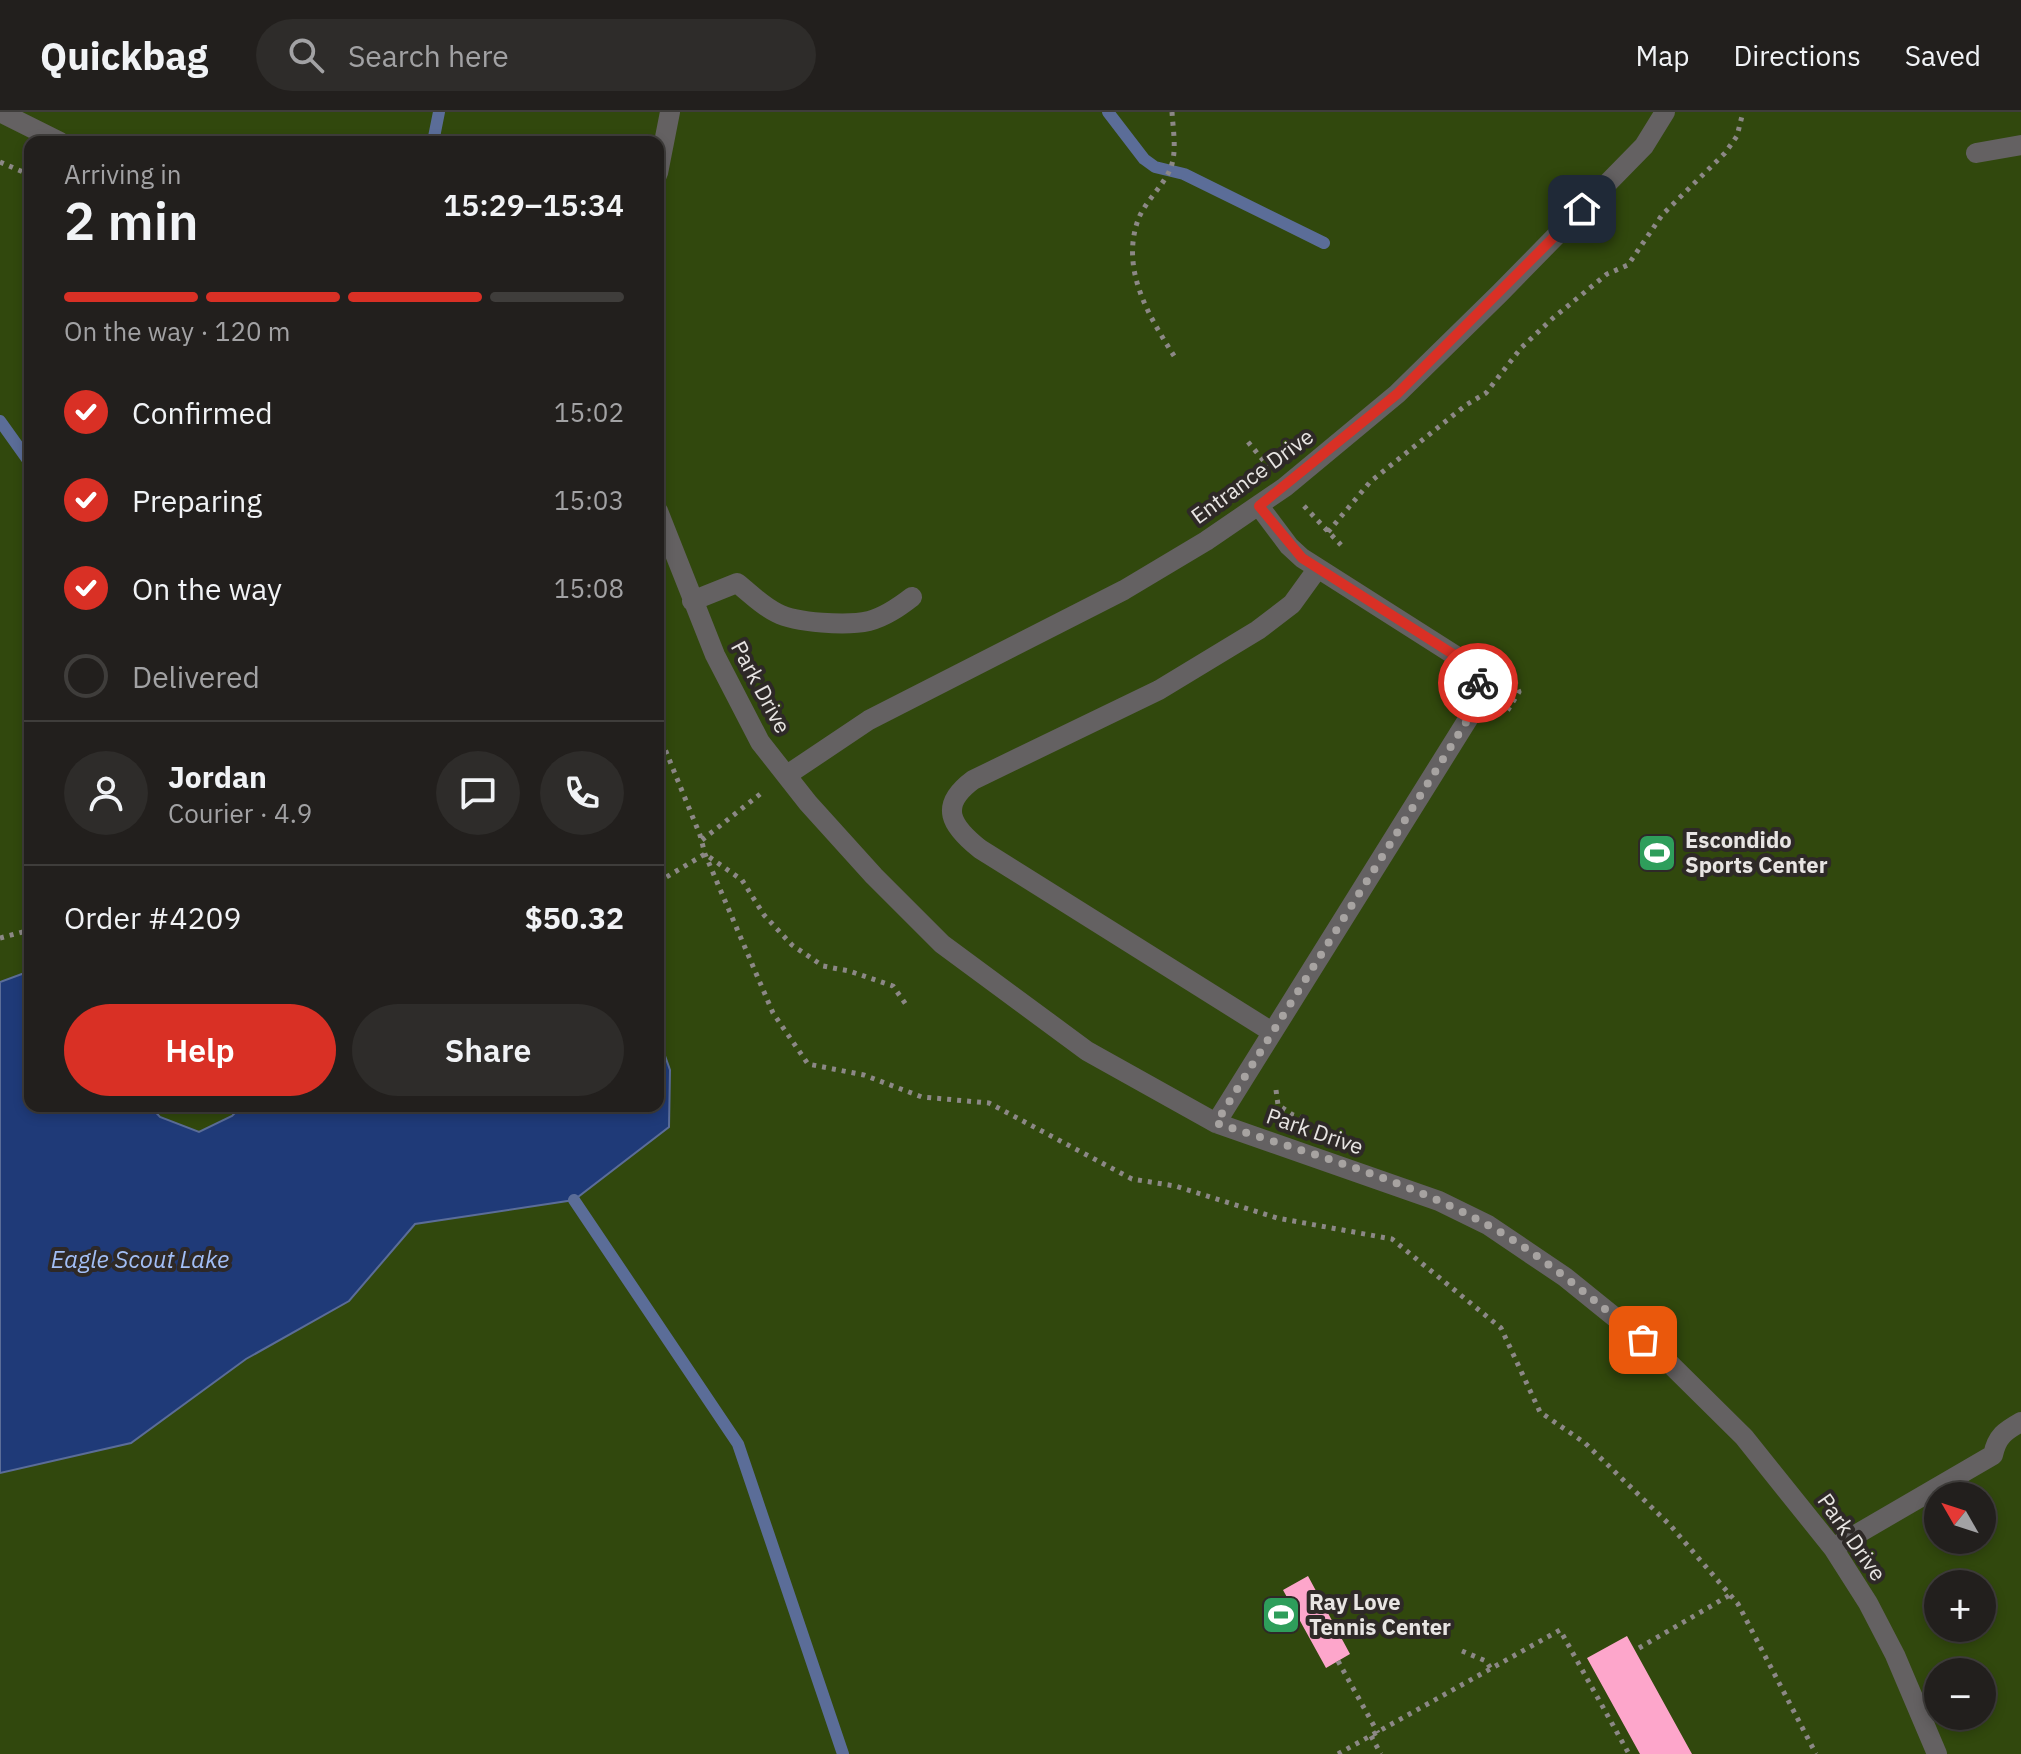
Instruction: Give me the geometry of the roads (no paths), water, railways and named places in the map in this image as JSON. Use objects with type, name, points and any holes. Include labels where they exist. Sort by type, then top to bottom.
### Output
[{"type":"street","points":[[0,112],[48,136]]},
{"type":"street","points":[[664,142],[670,112]]},
{"type":"street","name":"Entrance Drive","points":[[787,775],[869,720],[1124,590],[1285,487],[1397,394],[1500,293],[1644,146],[1665,112]]},
{"type":"street","points":[[1976,153],[2021,145]]},
{"type":"street","points":[[1216,1123],[1473,711],[1480,695],[1477,678],[1467,663],[1302,558],[1259,506]]},
{"type":"street","name":"Park Drive","points":[[664,527],[715,655],[760,742],[808,803],[874,876],[942,944],[1087,1051],[1216,1123],[1439,1201],[1488,1225],[1565,1277],[1659,1353],[1744,1437],[1833,1548],[1868,1603],[1895,1655],[1937,1754]]},
{"type":"street","points":[[1272,1032],[980,849],[964,836],[953,821],[951,805],[960,790],[973,780],[1159,690],[1258,630],[1292,604],[1318,568]]},
{"type":"street","points":[[692,601],[737,583],[772,611],[788,618],[848,623],[869,621],[892,612],[912,597]]},
{"type":"street","points":[[1833,1548],[1993,1455],[1996,1442],[2004,1432],[2021,1422]]},
{"type":"water","name":"Eagle Scout Lake","points":[[24,973],[24,1112],[155,1112],[160,1117],[199,1132],[236,1112],[664,1112],[664,1053],[670,1070],[669,1127],[574,1200],[415,1224],[349,1301],[246,1359],[131,1443],[0,1473],[0,982]]},
{"type":"waterway","points":[[434,136],[439,112]]},
{"type":"waterway","points":[[1108,112],[1144,159],[1155,167],[1184,174],[1324,243]]},
{"type":"waterway","points":[[0,421],[24,455]]},
{"type":"waterway","points":[[574,1200],[738,1444],[843,1754]]},
{"type":"place","name":"Escondido Sports Center","points":[[1657,853]]},
{"type":"place","name":"Ray Love Tennis Center","points":[[1281,1615]]}]
